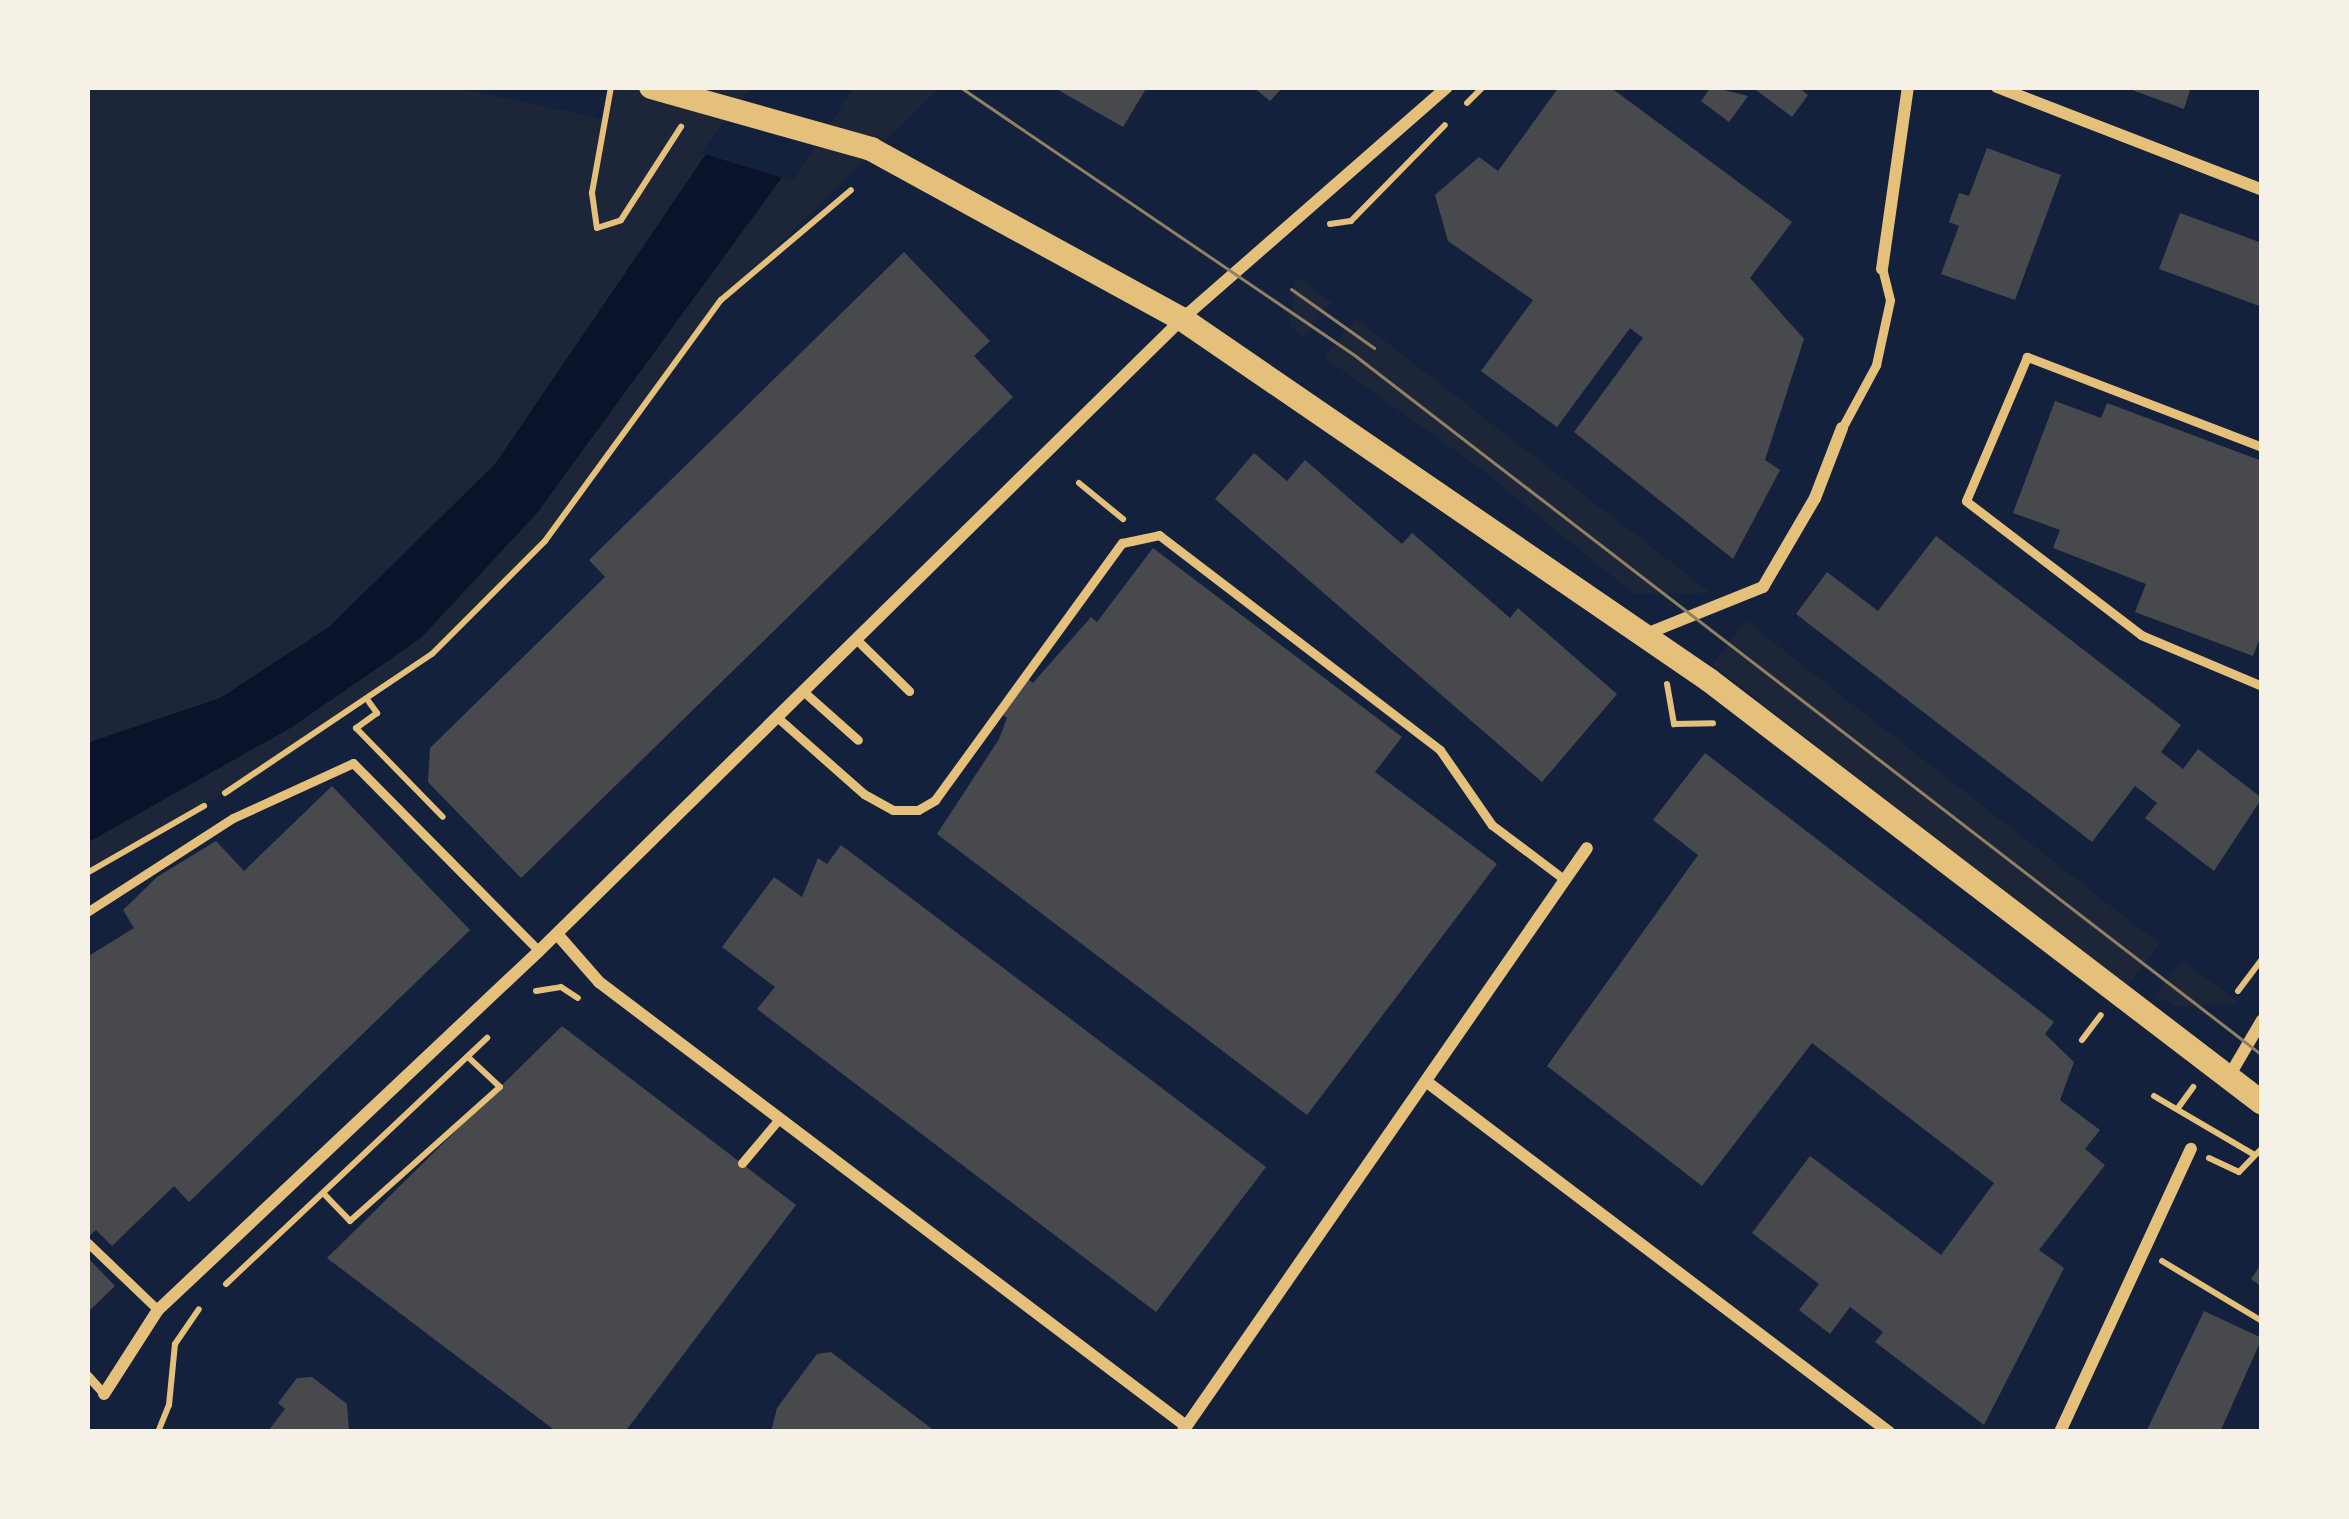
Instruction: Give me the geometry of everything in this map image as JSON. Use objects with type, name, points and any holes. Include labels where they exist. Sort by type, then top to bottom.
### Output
[{"type":"main road","points":[[651,87],[872,149],[1182,319],[1645,634],[2262,1103]]},
{"type":"street","points":[[104,1394],[158,1310],[557,934],[1182,319],[1447,87]]},
{"type":"street","points":[[1882,269],[1908,87]]},
{"type":"street","points":[[1997,87],[2262,190]]},
{"type":"street","points":[[1645,634],[1751,598],[1791,539],[1842,428]]},
{"type":"street","points":[[557,934],[599,982],[1184,1429],[1587,848]]},
{"type":"street","points":[[2228,1078],[2262,1020]]},
{"type":"street","points":[[1427,1082],[1889,1432]]},
{"type":"street","points":[[2060,1432],[2191,1149]]},
{"type":"lane","points":[[1842,428],[1876,365],[1890,300],[1882,269]]},
{"type":"lane","points":[[2262,447],[2026,356],[1966,501],[2141,635],[2262,686]]},
{"type":"lane","points":[[778,718],[864,794],[893,810],[918,810],[935,800],[1122,543],[1159,535],[1440,750],[1492,825],[1565,880]]},
{"type":"lane","points":[[857,640],[909,691]]},
{"type":"lane","points":[[804,692],[859,740]]},
{"type":"lane","points":[[87,912],[233,818],[352,763],[539,951]]},
{"type":"lane","points":[[742,1163],[779,1119]]},
{"type":"lane","points":[[87,1242],[158,1310]]},
{"type":"lane","points":[[87,1376],[104,1394]]},
{"type":"path","points":[[610,87],[592,193],[597,228],[621,220],[668,148]]},
{"type":"path","points":[[1351,221],[1483,87]]},
{"type":"path","points":[[87,873],[369,702],[432,654],[545,541],[721,300],[850,190]]},
{"type":"path","points":[[1079,483],[1125,521]]},
{"type":"path","points":[[1667,680],[1674,724],[1705,728],[1720,719]]},
{"type":"path","points":[[356,728],[377,712],[369,702]]},
{"type":"path","points":[[2238,991],[2262,959]]},
{"type":"path","points":[[531,995],[561,987],[583,1000]]},
{"type":"path","points":[[2082,1040],[2101,1015]]},
{"type":"path","points":[[220,1290],[500,1026]]},
{"type":"path","points":[[325,1195],[350,1221],[500,1087],[469,1057]]},
{"type":"path","points":[[2177,1109],[2193,1087]]},
{"type":"path","points":[[2191,1149],[2239,1172],[2262,1148]]},
{"type":"path","points":[[2146,1252],[2262,1321]]},
{"type":"path","points":[[158,1432],[169,1405],[175,1345],[203,1305]]},
{"type":"shaded area","points":[[87,87],[453,87],[598,118],[600,126],[611,87],[941,87],[721,300],[545,541],[432,654],[291,754],[87,873]]},
{"type":"shaded area","points":[[848,87],[537,513],[421,638],[292,727],[87,843],[87,743],[220,698],[329,627],[495,464],[706,154]]},
{"type":"shaded area","points":[[1296,277],[1332,302],[1302,338],[1290,325]]},
{"type":"shaded area","points":[[1356,319],[1711,593],[1634,594],[1481,469],[1324,357]]},
{"type":"shaded area","points":[[1746,621],[2160,944],[2126,988],[1712,664]]},
{"type":"shaded area","points":[[2182,960],[2240,1003],[2178,1007],[2155,996]]},
{"type":"pier","points":[[751,87],[854,87],[793,181],[701,153]]},
{"type":"building","points":[[1053,87],[1147,87],[1123,127]]},
{"type":"building","points":[[1253,87],[1283,87],[1270,101]]},
{"type":"building","points":[[1559,87],[1610,87],[1792,222],[1750,278],[1804,339],[1765,460],[1780,470],[1733,559],[1574,432],[1643,338],[1630,328],[1557,427],[1481,371],[1533,300],[1448,241],[1435,195],[1479,157],[1498,171]]},
{"type":"building","points":[[1711,87],[1748,96],[1729,122],[1701,101]]},
{"type":"building","points":[[1752,87],[1798,87],[1808,95],[1792,117]]},
{"type":"building","points":[[2124,87],[2191,87],[2184,109]]},
{"type":"building","points":[[1987,148],[2061,175],[2015,300],[1941,274],[1959,226],[1949,222],[1959,193],[1969,196]]},
{"type":"building","points":[[2180,213],[2262,243],[2262,307],[2159,269]]},
{"type":"building","points":[[904,252],[990,341],[974,356],[1013,397],[521,878],[428,782],[430,748],[605,577],[589,560]]},
{"type":"building","points":[[2055,401],[2101,418],[2107,403],[2262,461],[2262,633],[2253,656],[2135,612],[2146,584],[2053,548],[2060,530],[2013,513]]},
{"type":"building","points":[[1254,453],[1287,481],[1305,460],[1402,544],[1412,533],[1510,618],[1518,608],[1617,694],[1542,782],[1215,499]]},
{"type":"building","points":[[1936,536],[2181,725],[2161,752],[2183,769],[2198,749],[2262,798],[2214,871],[2145,818],[2157,803],[2135,786],[2092,842],[1796,614],[1827,572],[1878,611]]},
{"type":"building","points":[[1153,548],[1402,737],[1375,772],[1497,864],[1307,1115],[937,834],[999,739],[1007,718],[999,712],[1026,677],[1033,683],[1091,617],[1097,622]]},
{"type":"building","points":[[1705,753],[2054,1022],[2045,1034],[2074,1062],[2060,1100],[2100,1130],[2085,1149],[2105,1165],[2039,1250],[2064,1268],[1984,1425],[1875,1342],[1883,1332],[1850,1307],[1830,1334],[1799,1310],[1819,1284],[1752,1233],[1810,1156],[1941,1255],[1994,1183],[1812,1043],[1702,1186],[1547,1066],[1698,855],[1653,820]]},
{"type":"building","points":[[332,786],[470,930],[189,1202],[174,1186],[112,1246],[96,1230],[87,1238],[87,957],[134,928],[123,910],[157,877],[216,841],[244,871]]},
{"type":"building","points":[[841,845],[1266,1167],[1156,1312],[757,1009],[775,987],[722,947],[774,877],[802,897],[818,858],[827,864]]},
{"type":"building","points":[[562,1026],[796,1205],[625,1432],[557,1432],[327,1258]]},
{"type":"building","points":[[87,1257],[115,1286],[87,1313]]},
{"type":"building","points":[[2262,1263],[2262,1287],[2251,1279]]},
{"type":"building","points":[[2204,1311],[2262,1338],[2220,1432],[2146,1432]]},
{"type":"building","points":[[831,1352],[936,1432],[771,1432],[777,1408],[817,1354]]},
{"type":"building","points":[[312,1377],[347,1404],[349,1432],[256,1432],[268,1431],[285,1409],[278,1403],[297,1378]]},
{"type":"tram line","points":[[960,87],[1353,354],[2262,1055]]},
{"type":"tram line","points":[[1291,289],[1374,348]]}]
